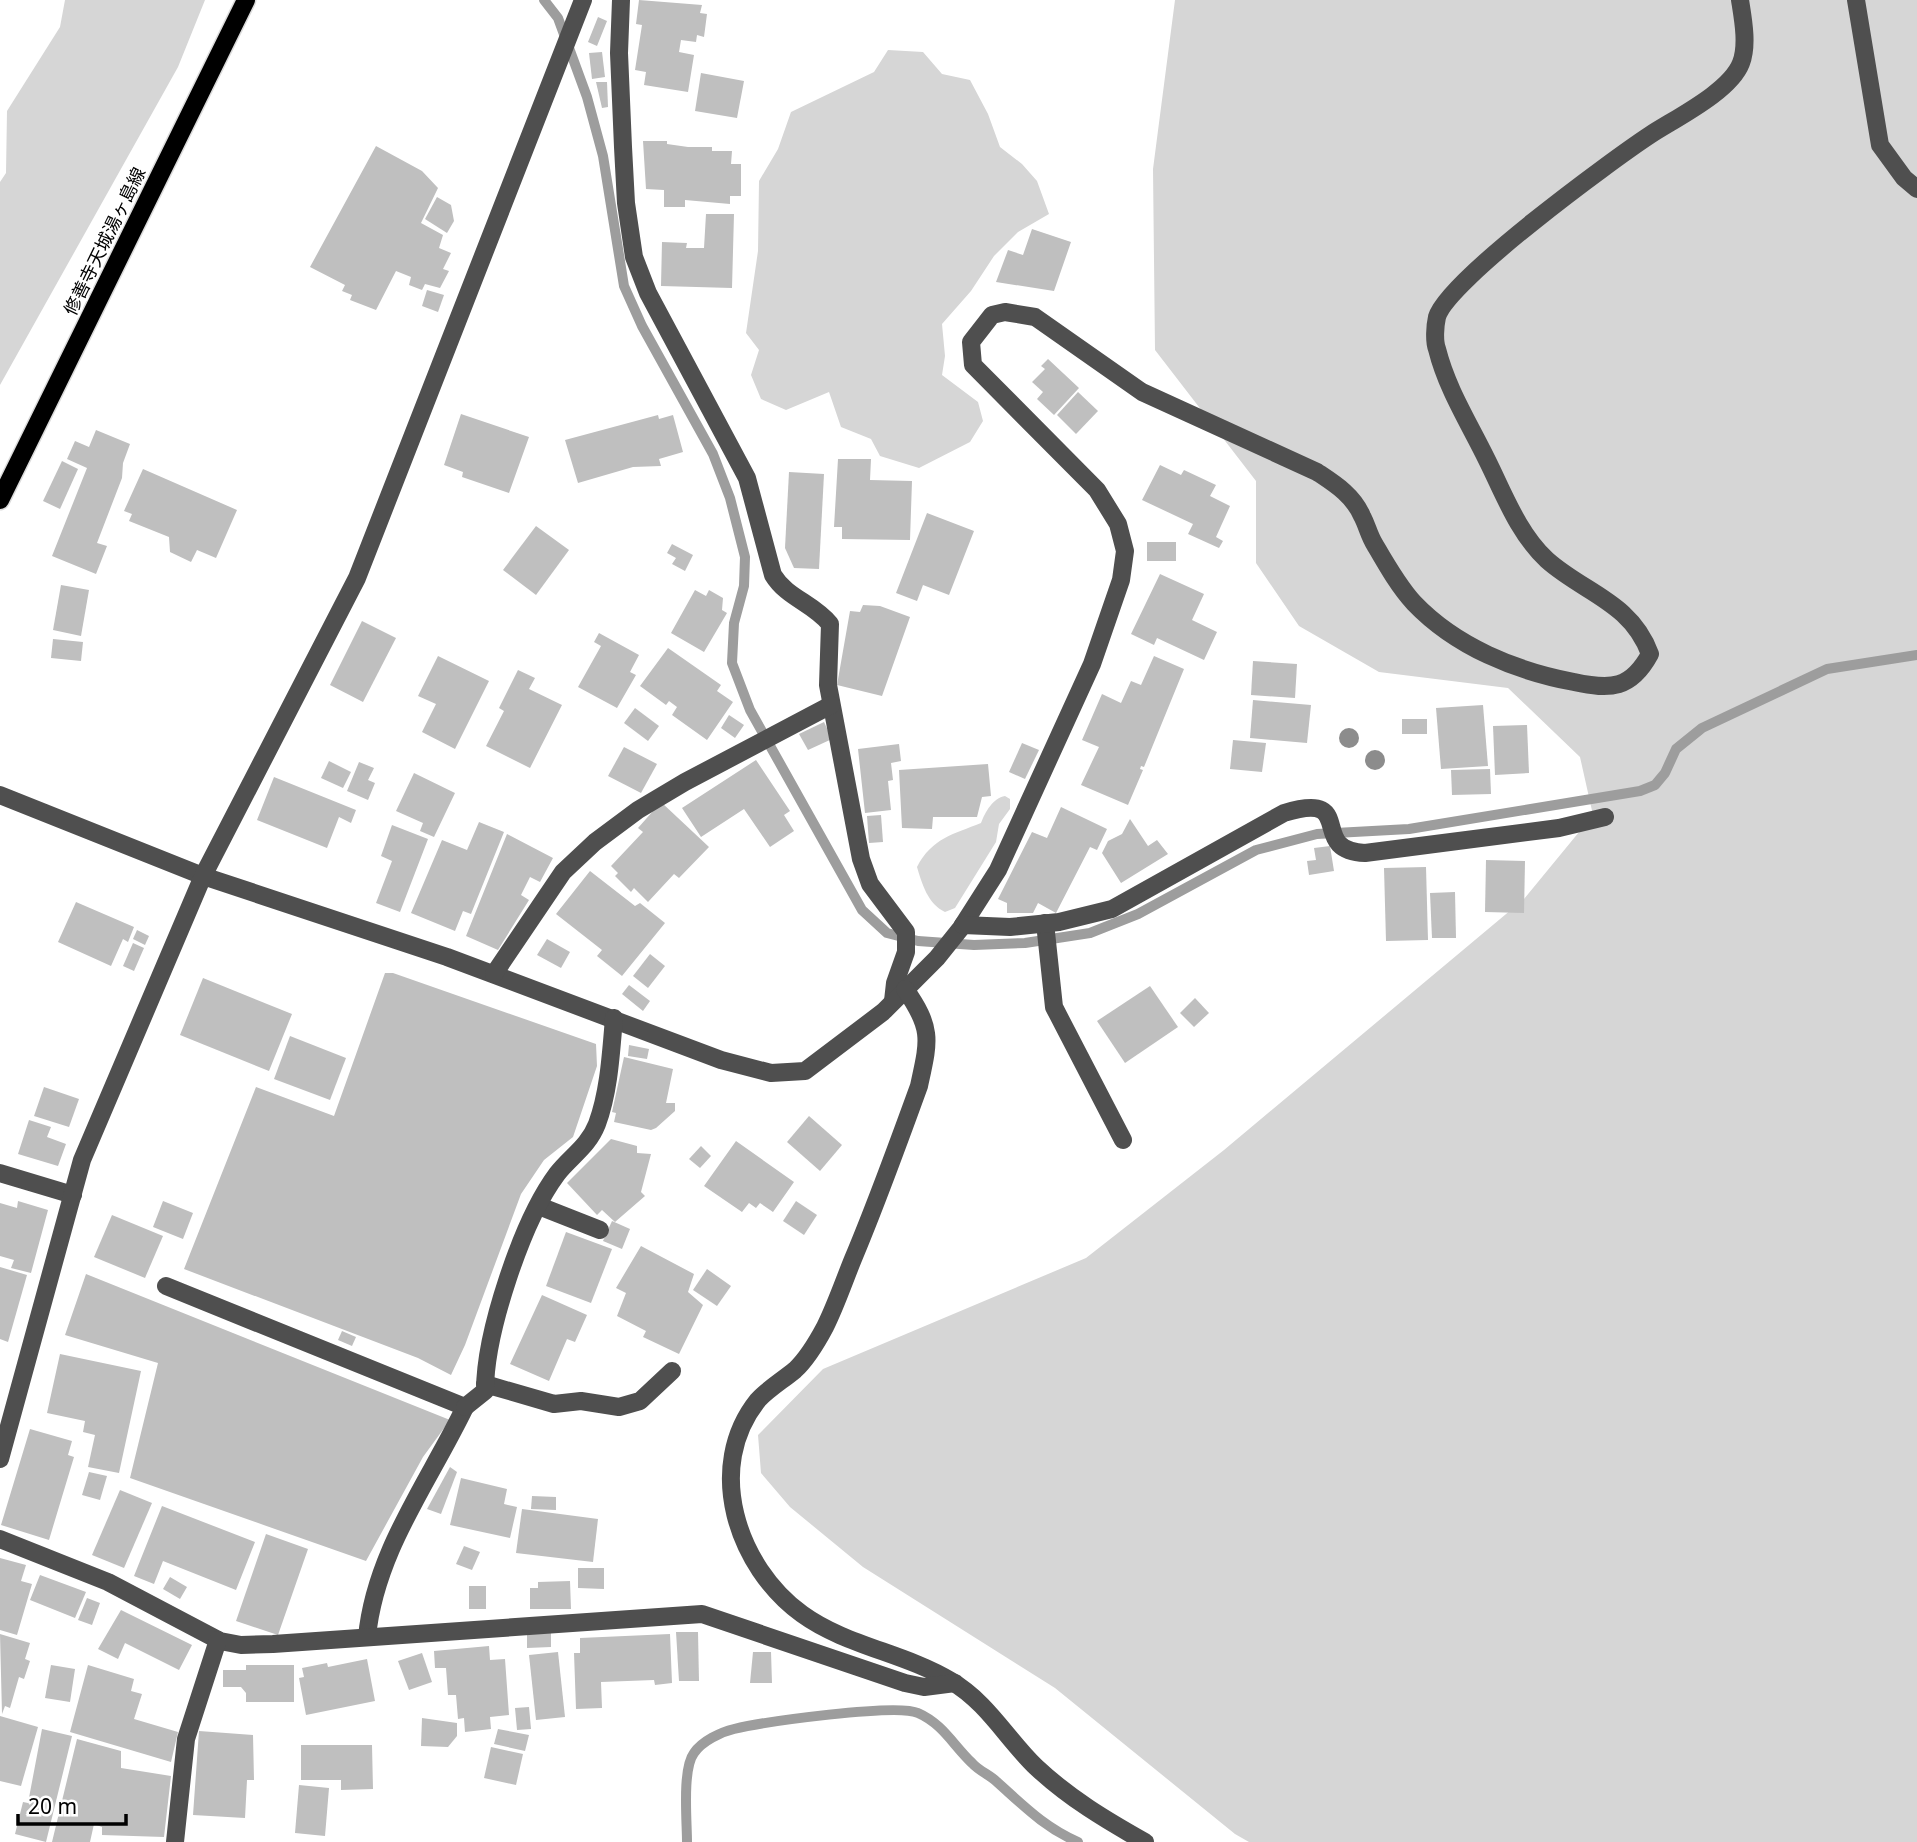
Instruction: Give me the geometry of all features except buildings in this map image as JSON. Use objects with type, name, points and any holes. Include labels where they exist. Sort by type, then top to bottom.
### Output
[{"type":"main road","name":"修善寺天城湯ヶ島線","points":[[0,500],[246,0]]},
{"type":"street","points":[[0,1459],[82,1160],[203,876],[357,578],[583,0]]},
{"type":"street","points":[[621,0],[619,53],[625,189],[634,257],[654,304],[747,478],[773,575],[781,589],[813,606],[830,624],[828,685],[861,859],[870,884],[906,932],[906,952],[895,984],[900,995],[924,1016],[927,1030],[927,1051],[919,1086],[826,1325],[796,1369],[759,1399],[741,1426],[730,1476],[733,1510],[742,1537],[776,1590],[802,1614],[955,1684],[989,1711],[1034,1765],[1068,1795],[1144,1842]]},
{"type":"street","points":[[0,795],[203,876],[494,974],[721,1060],[771,1073],[794,1074],[816,1065],[900,995],[937,958],[962,927],[998,870],[1092,664],[1121,580],[1125,551],[1112,509],[1097,490],[973,365],[971,342],[992,315],[1006,312],[1035,317],[1142,392],[1317,472],[1343,489],[1361,513],[1373,542],[1412,601],[1442,629],[1514,668],[1607,688],[1638,675],[1650,654],[1642,633],[1616,606],[1546,559],[1517,522],[1451,392],[1436,346],[1438,315],[1465,280],[1516,235],[1648,136],[1724,84],[1741,64],[1744,26],[1740,0]]},
{"type":"street","points":[[1856,0],[1880,145],[1904,178],[1917,190]]},
{"type":"street","points":[[494,974],[564,872],[595,842],[638,810],[831,705]]},
{"type":"street","points":[[962,927],[1045,925],[1112,909],[1284,813],[1308,806],[1318,807],[1329,816],[1337,844],[1346,852],[1365,853],[1559,828],[1605,817]]},
{"type":"street","points":[[1045,925],[1054,1007],[1123,1140]]},
{"type":"street","points":[[367,1637],[378,1581],[391,1545],[465,1407],[481,1396],[485,1384],[487,1354],[505,1287],[539,1206],[558,1173],[585,1148],[597,1124],[606,1086],[614,1018]]},
{"type":"street","points":[[0,1173],[73,1195]]},
{"type":"street","points":[[539,1206],[600,1230]]},
{"type":"street","points":[[166,1286],[465,1407]]},
{"type":"street","points":[[485,1384],[554,1404],[581,1401],[619,1407],[640,1401],[671,1371]]},
{"type":"street","points":[[0,1539],[108,1582],[218,1640],[241,1645],[702,1614],[905,1683],[924,1687],[955,1684]]},
{"type":"street","points":[[174,1842],[186,1740],[218,1640]]},
{"type":"shaded area","points":[[65,0],[205,0],[178,67],[0,385],[0,182],[6,173],[7,111],[60,27]]},
{"type":"shaded area","points":[[1175,0],[1917,0],[1917,1842],[1249,1842],[1235,1834],[1055,1688],[863,1567],[790,1507],[761,1473],[758,1435],[823,1369],[1086,1258],[1224,1150],[1524,899],[1593,815],[1580,757],[1508,688],[1379,672],[1299,626],[1256,563],[1256,481],[1155,350],[1153,169]]},
{"type":"shaded area","points":[[888,50],[923,52],[942,74],[970,80],[988,114],[1000,147],[1022,164],[1037,181],[1049,214],[1018,232],[994,256],[971,291],[942,324],[945,356],[942,375],[978,402],[983,421],[970,442],[919,468],[880,456],[871,439],[841,427],[829,392],[786,410],[761,399],[751,375],[759,350],[746,333],[758,251],[759,181],[778,149],[791,112],[874,72]]},
{"type":"shaded area","points":[[1005,796],[1010,799],[1010,809],[999,824],[996,842],[955,908],[945,912],[930,899],[917,867],[937,843],[981,823],[993,803]]},
{"type":"waterway","points":[[544,0],[558,18],[587,97],[603,156],[624,286],[642,326],[713,454],[730,498],[745,557],[744,586],[734,623],[732,663],[750,710],[862,910],[887,933],[918,941],[974,945],[1025,943],[1090,933],[1138,914],[1256,850],[1317,834],[1409,829],[1640,791],[1655,785],[1665,773],[1676,749],[1702,728],[1827,669],[1917,655]]},
{"type":"waterway","points":[[687,1842],[688,1771],[694,1753],[707,1741],[723,1732],[749,1726],[884,1710],[918,1713],[927,1718],[941,1729],[975,1766],[1055,1830],[1078,1842]]}]
